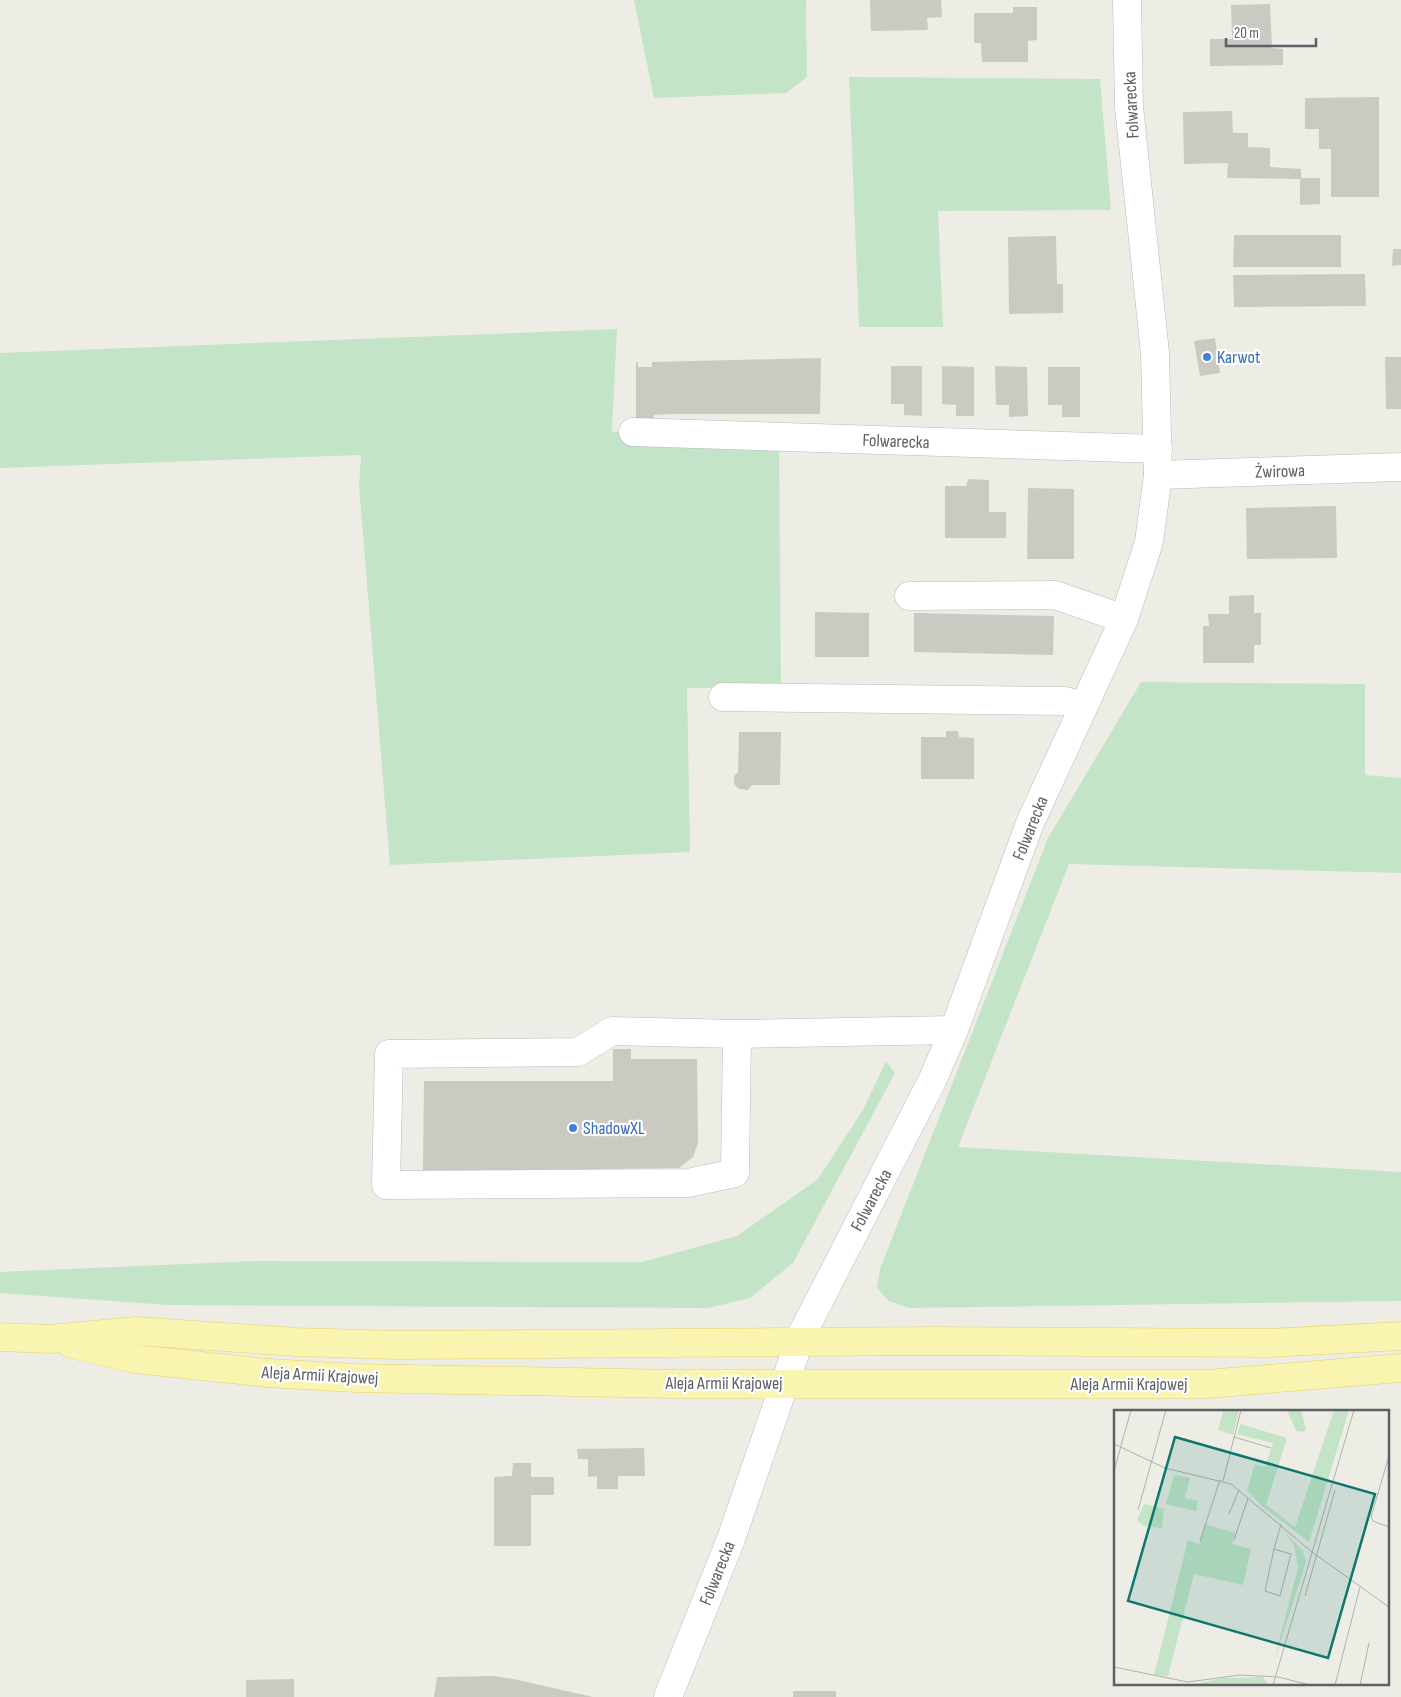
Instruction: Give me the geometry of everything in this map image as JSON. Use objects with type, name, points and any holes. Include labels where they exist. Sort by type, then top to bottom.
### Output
[{"type":"main road","name":"Aleja Armii Krajowej","points":[[50,1340],[136,1331],[296,1342],[396,1345],[934,1342],[1268,1343],[1401,1336]]},
{"type":"main road","name":"Aleja Armii Krajowej","points":[[0,1337],[50,1340],[135,1359],[278,1374],[375,1378],[675,1384],[1207,1384],[1401,1368]]},
{"type":"street","name":"Folwarecka","points":[[668,1697],[731,1539],[798,1344],[933,1079],[954,1030],[1030,823],[1124,619],[1149,542],[1158,462],[1154,353],[1129,107],[1127,0]]},
{"type":"street","name":"Folwarecka","points":[[633,432],[1158,462]]},
{"type":"street","name":"Żwirowa","points":[[1158,462],[1401,467]]},
{"type":"street","points":[[909,596],[1055,595],[1124,619]]},
{"type":"street","points":[[723,697],[1065,701],[1083,706]]},
{"type":"street","points":[[737,1034],[734,1173],[688,1183],[386,1185],[389,1054],[578,1052],[612,1031],[737,1034],[954,1030]]},
{"type":"green space","points":[[634,0],[806,0],[807,77],[786,93],[654,98]]},
{"type":"green space","points":[[849,77],[1100,79],[1111,210],[938,211],[943,327],[859,327]]},
{"type":"green space","points":[[617,329],[612,432],[779,434],[781,687],[687,688],[690,852],[390,865],[359,486],[361,455],[0,468],[0,353]]},
{"type":"green space","points":[[1141,682],[1365,684],[1365,775],[1401,778],[1401,873],[1069,864],[958,1147],[1401,1172],[1401,1301],[909,1308],[889,1301],[877,1288],[880,1269],[1048,838]]},
{"type":"green space","points":[[886,1061],[895,1073],[793,1263],[750,1298],[708,1308],[167,1305],[0,1293],[0,1272],[255,1261],[642,1262],[737,1236],[818,1179],[863,1110]]},
{"type":"building","points":[[870,0],[941,0],[942,17],[927,18],[928,30],[871,31]]},
{"type":"building","points":[[1270,4],[1272,48],[1283,49],[1283,65],[1210,66],[1210,39],[1232,39],[1231,5]]},
{"type":"building","points":[[1013,7],[1037,7],[1037,40],[1028,41],[1028,62],[982,62],[981,43],[974,43],[974,13],[1013,13]]},
{"type":"building","points":[[1379,97],[1379,197],[1331,197],[1331,149],[1319,149],[1319,129],[1305,129],[1305,98]]},
{"type":"building","points":[[1232,111],[1233,133],[1248,133],[1248,147],[1270,148],[1270,167],[1301,169],[1301,178],[1320,178],[1320,204],[1300,205],[1300,179],[1227,178],[1228,163],[1184,164],[1183,112]]},
{"type":"building","points":[[1234,235],[1341,235],[1341,267],[1233,267]]},
{"type":"building","points":[[1056,236],[1057,284],[1063,284],[1063,313],[1009,314],[1008,237]]},
{"type":"building","points":[[1393,249],[1401,249],[1401,265],[1392,266]]},
{"type":"building","points":[[1365,274],[1366,306],[1234,307],[1233,275]]},
{"type":"building","name":"Karwot","points":[[1215,338],[1220,373],[1200,376],[1194,341]]},
{"type":"building","points":[[1385,357],[1401,357],[1401,409],[1386,409]]},
{"type":"building","points":[[821,358],[820,414],[672,414],[654,415],[654,422],[636,422],[636,362],[638,362],[638,367],[652,367],[652,362]]},
{"type":"building","points":[[891,366],[922,366],[922,416],[904,415],[904,404],[891,404]]},
{"type":"building","points":[[942,366],[974,367],[974,416],[956,416],[956,405],[942,404]]},
{"type":"building","points":[[995,366],[1027,367],[1028,416],[1009,417],[1009,405],[996,405]]},
{"type":"building","points":[[1048,367],[1080,367],[1080,417],[1062,417],[1062,405],[1048,405]]},
{"type":"building","points":[[968,479],[989,480],[989,512],[1006,512],[1006,538],[945,538],[945,486],[966,486]]},
{"type":"building","points":[[1028,488],[1074,489],[1074,559],[1027,559]]},
{"type":"building","points":[[1336,506],[1337,558],[1247,559],[1246,508]]},
{"type":"building","points":[[1254,595],[1254,613],[1261,613],[1261,645],[1254,645],[1254,663],[1203,663],[1203,626],[1209,626],[1208,614],[1229,614],[1229,596]]},
{"type":"building","points":[[815,612],[869,613],[869,657],[815,657]]},
{"type":"building","points":[[914,613],[1054,616],[1053,655],[914,652]]},
{"type":"building","points":[[946,731],[958,731],[959,737],[974,738],[974,779],[921,779],[921,737],[946,737]]},
{"type":"building","points":[[739,732],[781,732],[780,785],[752,785],[748,790],[739,789],[734,784],[734,776],[738,772]]},
{"type":"building","points":[[613,1049],[631,1049],[631,1059],[697,1059],[698,1143],[693,1157],[679,1168],[423,1171],[424,1081],[613,1081]]},
{"type":"building","points":[[644,1448],[645,1476],[618,1476],[618,1489],[597,1489],[597,1476],[588,1477],[588,1459],[578,1459],[577,1449]]},
{"type":"building","points":[[513,1463],[531,1463],[531,1477],[554,1477],[554,1495],[531,1495],[531,1546],[494,1546],[494,1477],[512,1476]]},
{"type":"building","points":[[492,1676],[593,1697],[434,1697],[437,1677]]},
{"type":"building","points":[[294,1679],[294,1697],[246,1697],[246,1680]]},
{"type":"building","points":[[793,1691],[836,1691],[836,1697],[793,1697]]},
{"type":"place","name":"Karwot","points":[[1207,357]]},
{"type":"place","name":"ShadowXL","points":[[573,1128]]}]
